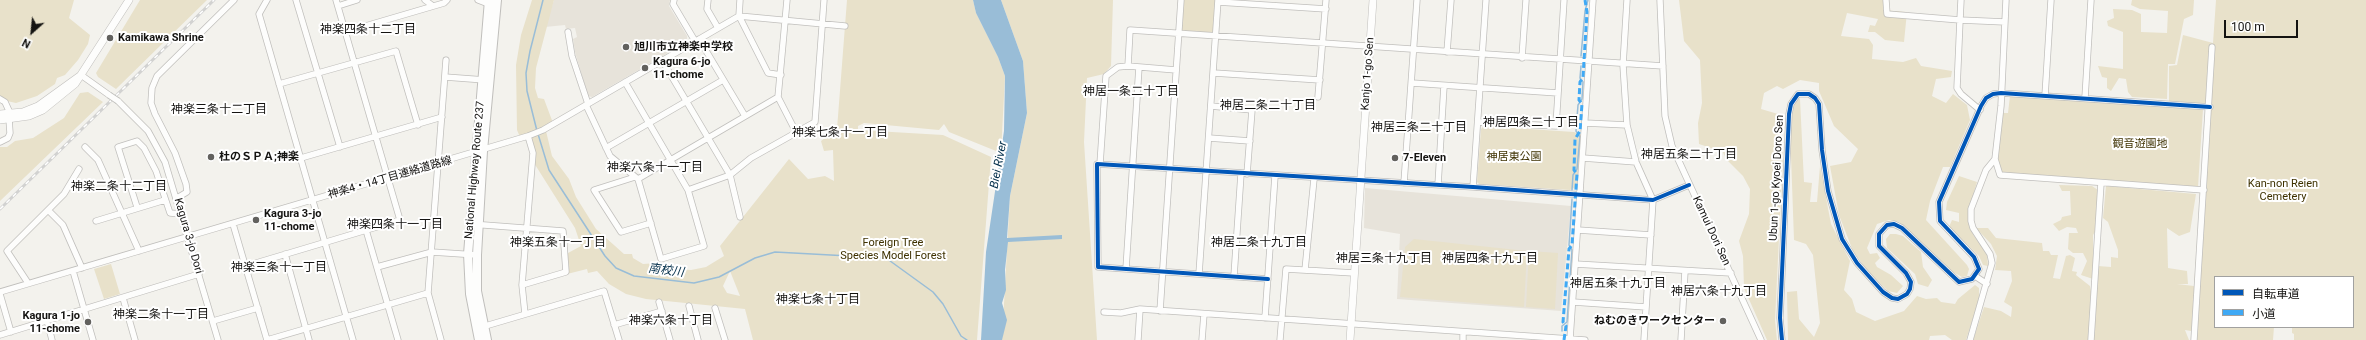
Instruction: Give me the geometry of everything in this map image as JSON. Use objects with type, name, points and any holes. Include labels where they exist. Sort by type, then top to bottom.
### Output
[{"type":"highway","name":"National Highway Route 237","points":[[479,340],[475,224],[479,152],[493,3]]},
{"type":"highway","name":"National Highway Route 237","points":[[475,224],[468,254],[470,294],[479,328],[487,340]]},
{"type":"main road","points":[[0,114],[10,116],[29,116],[43,110],[76,84],[129,0]]},
{"type":"main road","name":"Kanjo 1-go Sen","points":[[1350,340],[1373,0]]},
{"type":"main road","points":[[0,120],[10,116]]},
{"type":"street","points":[[177,198],[187,192],[186,184],[175,153],[151,103],[152,88],[157,76],[234,0]]},
{"type":"street","points":[[267,0],[259,14],[353,340]]},
{"type":"street","points":[[296,0],[340,147]]},
{"type":"street","points":[[246,266],[400,220],[337,3],[357,0]]},
{"type":"street","points":[[425,0],[433,6]]},
{"type":"street","points":[[345,32],[444,3],[447,0]]},
{"type":"street","points":[[478,0],[493,3]]},
{"type":"street","points":[[674,0],[674,4],[723,80],[744,116]]},
{"type":"street","points":[[708,0],[707,9],[718,28]]},
{"type":"street","points":[[740,0],[739,16],[768,73],[781,75]]},
{"type":"street","points":[[787,0],[778,97],[796,132]]},
{"type":"street","points":[[688,190],[730,175],[751,158],[815,122],[824,0]]},
{"type":"street","points":[[1160,311],[1181,0]]},
{"type":"street","points":[[1318,97],[1326,0]]},
{"type":"street","points":[[1404,183],[1412,83],[1416,0]]},
{"type":"street","points":[[1447,52],[1451,0]]},
{"type":"street","points":[[1473,187],[1486,0]]},
{"type":"street","points":[[1522,58],[1526,0]]},
{"type":"street","points":[[1478,122],[1556,126],[1564,0]]},
{"type":"street","points":[[1570,339],[1593,0]]},
{"type":"street","points":[[1627,0],[1623,65],[1627,126],[1636,162],[1653,200],[1644,340]]},
{"type":"street","name":"Kamui Dori Sen","points":[[1660,0],[1668,131],[1672,146],[1761,340]]},
{"type":"street","points":[[1886,0],[1887,14],[2005,22]]},
{"type":"street","points":[[1961,0],[1957,88],[1961,94],[1980,110]]},
{"type":"street","points":[[2006,0],[2001,92],[1995,159],[2000,175],[2204,190]]},
{"type":"street","points":[[2045,96],[2051,0]]},
{"type":"street","points":[[2085,98],[2092,0]]},
{"type":"street","points":[[1199,274],[1212,106],[1218,1],[1326,9]]},
{"type":"street","points":[[739,16],[845,26]]},
{"type":"street","name":"神楽4・14丁目連絡道路線","points":[[0,293],[28,283],[479,152],[528,136],[538,132],[626,82],[739,16]]},
{"type":"street","points":[[1128,66],[1130,30],[1623,65],[1663,66]]},
{"type":"street","points":[[568,32],[574,64],[587,104],[610,156],[637,178],[661,259],[704,246],[688,190],[626,82]]},
{"type":"street","points":[[2194,340],[2210,107],[2212,48]]},
{"type":"street","points":[[279,84],[396,51],[418,125]]},
{"type":"street","points":[[441,340],[428,293],[446,60]]},
{"type":"street","points":[[662,60],[730,175],[740,217]]},
{"type":"street","points":[[1176,70],[1128,66],[1118,67],[1106,76],[1100,164],[1097,164],[1098,267],[1268,279]]},
{"type":"street","points":[[1126,269],[1139,67]]},
{"type":"street","points":[[1214,73],[1320,80]]},
{"type":"street","name":"Kagura 3-jo Dori","points":[[81,75],[118,101],[136,117],[157,146],[165,162],[177,198],[218,340]]},
{"type":"street","points":[[445,77],[486,80]]},
{"type":"street","points":[[606,148],[723,80]]},
{"type":"street","points":[[1412,83],[1558,93]]},
{"type":"street","points":[[1438,185],[1444,86]]},
{"type":"street","points":[[1987,284],[1975,276],[1979,269],[1978,263],[1940,221],[1939,202],[1986,98],[2001,92],[2210,107]]},
{"type":"street","name":"Ubun 1-go Kyoei Doro Sen","points":[[1782,340],[1780,318],[1789,114],[1790,104],[1798,94],[1808,94],[1815,98],[1819,104],[1822,150],[1828,191],[1842,239],[1857,264],[1883,292],[1892,298],[1898,299],[1907,294],[1910,289],[1911,282],[1906,273],[1880,246],[1879,234],[1888,225],[1894,224],[1902,228],[1959,282],[1966,282],[1975,276]]},
{"type":"street","points":[[651,223],[621,232],[594,190],[637,178],[671,160],[778,97]]},
{"type":"street","points":[[0,99],[5,102],[10,116],[10,133],[8,138],[0,142]]},
{"type":"street","points":[[1212,106],[1252,110],[1247,174]]},
{"type":"street","points":[[301,158],[442,117]]},
{"type":"street","points":[[1585,122],[1627,126]]},
{"type":"street","points":[[525,314],[522,285],[532,153],[528,136]]},
{"type":"street","points":[[1209,138],[1250,141]]},
{"type":"street","points":[[137,207],[118,147],[137,141],[144,148],[156,171],[170,213],[181,214]]},
{"type":"street","points":[[85,147],[98,160],[139,251]]},
{"type":"street","points":[[1583,158],[1636,162]]},
{"type":"street","points":[[1970,340],[1992,263],[1990,254],[1973,228],[1971,221],[1971,209],[1986,170],[1995,159]]},
{"type":"street","points":[[1100,164],[1314,179],[1473,187],[1653,200],[1689,185]]},
{"type":"street","points":[[28,283],[7,251],[64,194],[79,169]]},
{"type":"street","points":[[1234,276],[1241,174]]},
{"type":"street","points":[[1265,318],[1275,176]]},
{"type":"street","points":[[1305,270],[1314,179]]},
{"type":"street","points":[[2091,340],[2101,183]]},
{"type":"street","points":[[96,221],[121,211],[165,200]]},
{"type":"street","points":[[48,210],[63,224],[82,268]]},
{"type":"street","points":[[233,224],[267,340],[428,293]]},
{"type":"street","points":[[475,224],[563,231],[566,272],[522,285]]},
{"type":"street","points":[[366,230],[398,340]]},
{"type":"street","points":[[1578,230],[1651,235]]},
{"type":"street","points":[[377,267],[432,252],[477,255]]},
{"type":"street","points":[[285,254],[310,340]]},
{"type":"street","points":[[1576,264],[1731,273]]},
{"type":"street","points":[[1280,340],[1286,268],[1354,273]]},
{"type":"street","points":[[73,271],[93,340]]},
{"type":"street","points":[[1681,340],[1685,271]]},
{"type":"street","points":[[0,335],[199,274]]},
{"type":"street","points":[[479,328],[604,291],[619,340]]},
{"type":"street","points":[[0,293],[11,332]]},
{"type":"street","points":[[123,298],[135,340]]},
{"type":"street","points":[[659,302],[670,340]]},
{"type":"street","points":[[1573,302],[1646,307]]},
{"type":"street","points":[[689,306],[698,340]]},
{"type":"street","points":[[213,321],[258,308]]},
{"type":"street","points":[[715,308],[725,340]]},
{"type":"street","points":[[1138,340],[1140,309]]},
{"type":"street","points":[[1104,312],[1121,313],[1140,309],[1545,339],[1585,340]]},
{"type":"street","points":[[614,325],[662,312]]},
{"type":"street","points":[[1202,340],[1204,314]]},
{"type":"street","points":[[47,320],[52,340]]},
{"type":"street","points":[[1463,332],[1463,340]]},
{"type":"shaded area","name":"旭川市立神楽中学校","points":[[554,0],[670,0],[669,6],[687,36],[687,42],[592,97],[588,96],[575,52],[573,39],[577,37],[575,28],[566,29],[565,25],[545,27]]},
{"type":"shaded area","points":[[1365,188],[1571,206],[1561,311],[1397,299],[1400,234],[1364,228]]},
{"type":"green space","points":[[0,0],[74,0],[69,18],[90,35],[88,44],[78,60],[65,75],[57,78],[55,84],[37,96],[16,103],[7,101],[0,96]]},
{"type":"green space","points":[[140,0],[207,0],[116,89],[98,77],[96,73]]},
{"type":"green space","points":[[532,0],[554,0],[536,68],[535,88],[538,98],[544,99],[553,123],[520,137],[517,130],[516,65],[521,35]]},
{"type":"green space","name":"Foreign Tree Species Model Forest","points":[[847,0],[973,0],[976,13],[998,57],[1005,76],[1001,153],[949,132],[944,124],[939,130],[864,123],[858,126],[858,130],[943,135],[991,157],[977,340],[753,340],[745,309],[646,299],[626,294],[609,284],[597,271],[588,273],[587,269],[567,274],[568,253],[581,246],[575,228],[534,163],[530,138],[546,131],[552,156],[569,179],[576,197],[596,229],[624,254],[632,254],[633,258],[643,264],[657,263],[659,268],[691,270],[706,267],[724,256],[720,246],[789,159],[808,179],[825,176],[834,181],[833,150],[824,151],[821,141],[837,129]],"holes":[[[730,271],[740,296],[727,293],[723,286]]]},
{"type":"green space","points":[[1001,0],[1113,0],[1111,66],[1104,74],[1087,78],[1084,142],[1097,340],[1002,340],[1010,196],[1027,113],[1023,61]]},
{"type":"green space","points":[[1181,0],[1218,0],[1216,37],[1179,34]]},
{"type":"green space","points":[[1679,0],[1883,0],[1883,10],[1907,12],[1904,42],[1885,40],[1875,32],[1868,32],[1870,25],[1875,26],[1878,19],[1847,13],[1841,36],[1869,39],[1873,45],[1872,59],[1903,62],[1916,58],[1921,66],[1952,71],[1951,77],[1936,79],[1932,96],[1946,103],[1953,94],[1967,105],[1970,120],[1950,167],[1943,167],[1930,201],[1926,220],[1967,265],[1969,269],[1967,276],[1962,277],[1951,271],[1899,222],[1889,220],[1877,224],[1867,248],[1870,254],[1877,253],[1880,258],[1875,263],[1877,267],[1891,275],[1903,286],[1897,293],[1888,291],[1869,273],[1853,251],[1839,215],[1830,166],[1851,162],[1858,149],[1834,126],[1819,91],[1819,83],[1800,80],[1783,89],[1777,86],[1764,93],[1761,109],[1778,114],[1783,156],[1775,320],[1777,340],[1767,340],[1744,288],[1743,256],[1739,241],[1749,214],[1750,189],[1743,176],[1726,159],[1721,148],[1714,149],[1699,144],[1698,123],[1702,103],[1700,60],[1684,41]]},
{"type":"green space","points":[[2132,0],[2194,0],[2193,15],[2184,19],[2175,64],[2168,64],[2167,99],[2132,97],[2128,92],[2126,79],[2119,78],[2111,91],[2107,88],[2107,78],[2102,77],[2098,66],[2123,69],[2123,32],[2108,26],[2107,21],[2114,18],[2113,9],[2132,10],[2141,14],[2141,32],[2167,33],[2168,11],[2140,9],[2131,5]]},
{"type":"green space","name":"Kan-non Reien Cemetery","points":[[2216,0],[2366,0],[2366,340],[2294,340],[2294,334],[2292,333],[2292,328],[2354,328],[2354,276],[2214,276],[2214,328],[2274,328],[2273,340],[2191,340],[2191,331],[2185,330],[2189,340],[1973,340],[1984,307],[2001,311],[2011,317],[2012,307],[2004,302],[2012,281],[2011,271],[1995,270],[1997,256],[1991,244],[1976,228],[1988,228],[1996,238],[2042,243],[2043,251],[2049,251],[2051,255],[2058,255],[2053,278],[2060,279],[2066,256],[2070,255],[2075,258],[2072,271],[2077,272],[2076,275],[2090,286],[2092,297],[2098,266],[2111,267],[2111,257],[2118,258],[2118,250],[2108,222],[2103,218],[2106,186],[2196,194],[2190,232],[2179,236],[2167,228],[2168,268],[2187,271],[2188,284],[2177,284],[2194,286],[2207,104],[2169,101],[2169,66],[2177,65],[2183,35],[2213,43]]},
{"type":"green space","points":[[88,92],[103,102],[0,201],[0,147],[7,147],[15,141],[33,138],[64,118],[80,93]]},
{"type":"green space","name":"観音遊園地","points":[[2010,96],[2203,109],[2198,187],[2001,173],[1997,158],[2002,113],[2008,113]]},
{"type":"green space","points":[[1800,99],[1804,182],[1812,183],[1810,202],[1817,202],[1820,166],[1831,224],[1850,261],[1844,290],[1852,299],[1856,312],[1875,321],[1904,311],[1917,296],[1926,299],[1937,298],[1941,302],[1955,304],[1958,299],[1975,285],[1979,288],[1979,300],[1966,340],[1952,340],[1945,335],[1930,336],[1929,340],[1788,340],[1787,292],[1797,291],[1799,319],[1814,337],[1820,323],[1813,255],[1806,244],[1794,240],[1789,100]]},
{"type":"green space","name":"神居東公園","points":[[1484,126],[1574,132],[1581,135],[1578,186],[1570,190],[1479,184],[1477,182],[1481,129]]},
{"type":"green space","points":[[1959,176],[1977,182],[1970,206],[1969,225],[1974,236],[1987,253],[1988,266],[1983,265],[1979,256],[1949,227],[1952,220],[1959,222],[1959,213],[1946,210],[1947,202]]},
{"type":"green space","points":[[2059,185],[2092,186],[2098,190],[2096,230],[2093,235],[2093,279],[2081,275],[2087,261],[2083,253],[2073,253],[2068,249],[2069,233],[2078,233],[2076,228],[2067,227],[2059,231],[2053,224],[2061,220],[2062,217],[2071,215],[2070,191],[2062,191]]},
{"type":"green space","points":[[1890,234],[1903,236],[1921,252],[1923,267],[1932,280],[1928,287],[1918,284],[1915,274],[1887,248],[1886,239]]},
{"type":"green space","points":[[1414,239],[1527,251],[1524,307],[1400,297],[1405,247]]},
{"type":"green space","points":[[1529,251],[1558,253],[1555,309],[1526,307]]},
{"type":"green space","points":[[111,264],[120,294],[104,299],[94,269]]},
{"type":"water","name":"Biei River","points":[[973,0],[1001,0],[1023,61],[1027,113],[1010,196],[1007,238],[1062,235],[1062,239],[1008,242],[1005,270],[1006,290],[1002,303],[1007,320],[1002,340],[981,340],[986,252],[1004,131],[1005,76],[998,57],[976,13]]},
{"type":"waterway","name":"南校川","points":[[537,131],[527,91],[526,73],[543,0]]},
{"type":"waterway","points":[[1581,56],[1585,11],[1588,0]]},
{"type":"waterway","points":[[1572,190],[1573,175],[1577,169],[1580,137],[1576,131],[1578,105],[1582,99],[1583,82],[1580,78],[1581,66]]},
{"type":"waterway","name":"南校川","points":[[538,134],[549,170],[605,256],[616,268],[634,276],[694,283],[719,277],[755,258],[775,252],[886,258],[933,292],[943,304],[961,336],[967,340]]},
{"type":"waterway","points":[[1562,331],[1562,326],[1567,322],[1572,250],[1569,245],[1572,199]]},
{"type":"railway","points":[[0,209],[214,0]]},
{"type":"marked path","points":[[1564,340],[1566,326],[1563,322],[1569,249],[1572,245],[1577,174],[1574,170],[1575,139],[1580,131],[1582,104],[1579,100],[1580,82],[1583,77],[1587,12],[1585,0]]},
{"type":"cycle path","points":[[1782,340],[1780,318],[1789,114],[1791,104],[1798,94],[1809,94],[1815,98],[1819,104],[1822,150],[1828,191],[1842,239],[1857,263],[1883,292],[1892,298],[1898,299],[1907,294],[1910,289],[1911,282],[1906,273],[1879,246],[1879,234],[1887,225],[1894,224],[1902,228],[1959,282],[1972,279],[1979,269],[1974,257],[1940,221],[1939,202],[1981,106],[1986,98],[1993,94],[2001,93],[2210,107]]},
{"type":"cycle path","points":[[1268,279],[1098,267],[1097,164],[1473,187],[1653,200],[1689,185]]},
{"type":"place","name":"Kamikawa Shrine","points":[[110,38]]},
{"type":"place","name":"旭川市立神楽中学校","points":[[626,47]]},
{"type":"place","name":"Kagura 6-jo 11-chome","points":[[645,68]]},
{"type":"place","name":"杜のＳＰＡ;神楽","points":[[211,157]]},
{"type":"place","name":"7-Eleven","points":[[1395,158]]},
{"type":"place","name":"Kagura 3-jo 11-chome","points":[[256,220]]},
{"type":"place","name":"ねむのきワークセンター","points":[[1723,321]]},
{"type":"place","name":"Kagura 1-jo 11-chome","points":[[88,322]]},
{"type":"district","name":"神楽四条十二丁目","points":[[368,30]]},
{"type":"district","name":"神居一条二十丁目","points":[[1131,92]]},
{"type":"district","name":"神居二条二十丁目","points":[[1268,106]]},
{"type":"district","name":"神楽三条十二丁目","points":[[219,110]]},
{"type":"district","name":"神居四条二十丁目","points":[[1531,123]]},
{"type":"district","name":"神居三条二十丁目","points":[[1419,128]]},
{"type":"district","name":"神楽七条十一丁目","points":[[840,133]]},
{"type":"district","name":"神居五条二十丁目","points":[[1689,155]]},
{"type":"district","name":"神楽六条十一丁目","points":[[655,168]]},
{"type":"district","name":"神楽二条十二丁目","points":[[119,187]]},
{"type":"district","name":"神楽四条十一丁目","points":[[395,225]]},
{"type":"district","name":"神楽五条十一丁目","points":[[558,243]]},
{"type":"district","name":"神居二条十九丁目","points":[[1259,243]]},
{"type":"district","name":"神居三条十九丁目","points":[[1384,259]]},
{"type":"district","name":"神居四条十九丁目","points":[[1490,259]]},
{"type":"district","name":"神楽三条十一丁目","points":[[279,268]]},
{"type":"district","name":"神居五条十九丁目","points":[[1618,284]]},
{"type":"district","name":"神居六条十九丁目","points":[[1719,292]]},
{"type":"district","name":"神楽七条十丁目","points":[[818,300]]},
{"type":"district","name":"神楽二条十一丁目","points":[[161,315]]},
{"type":"district","name":"神楽六条十丁目","points":[[671,321]]}]
